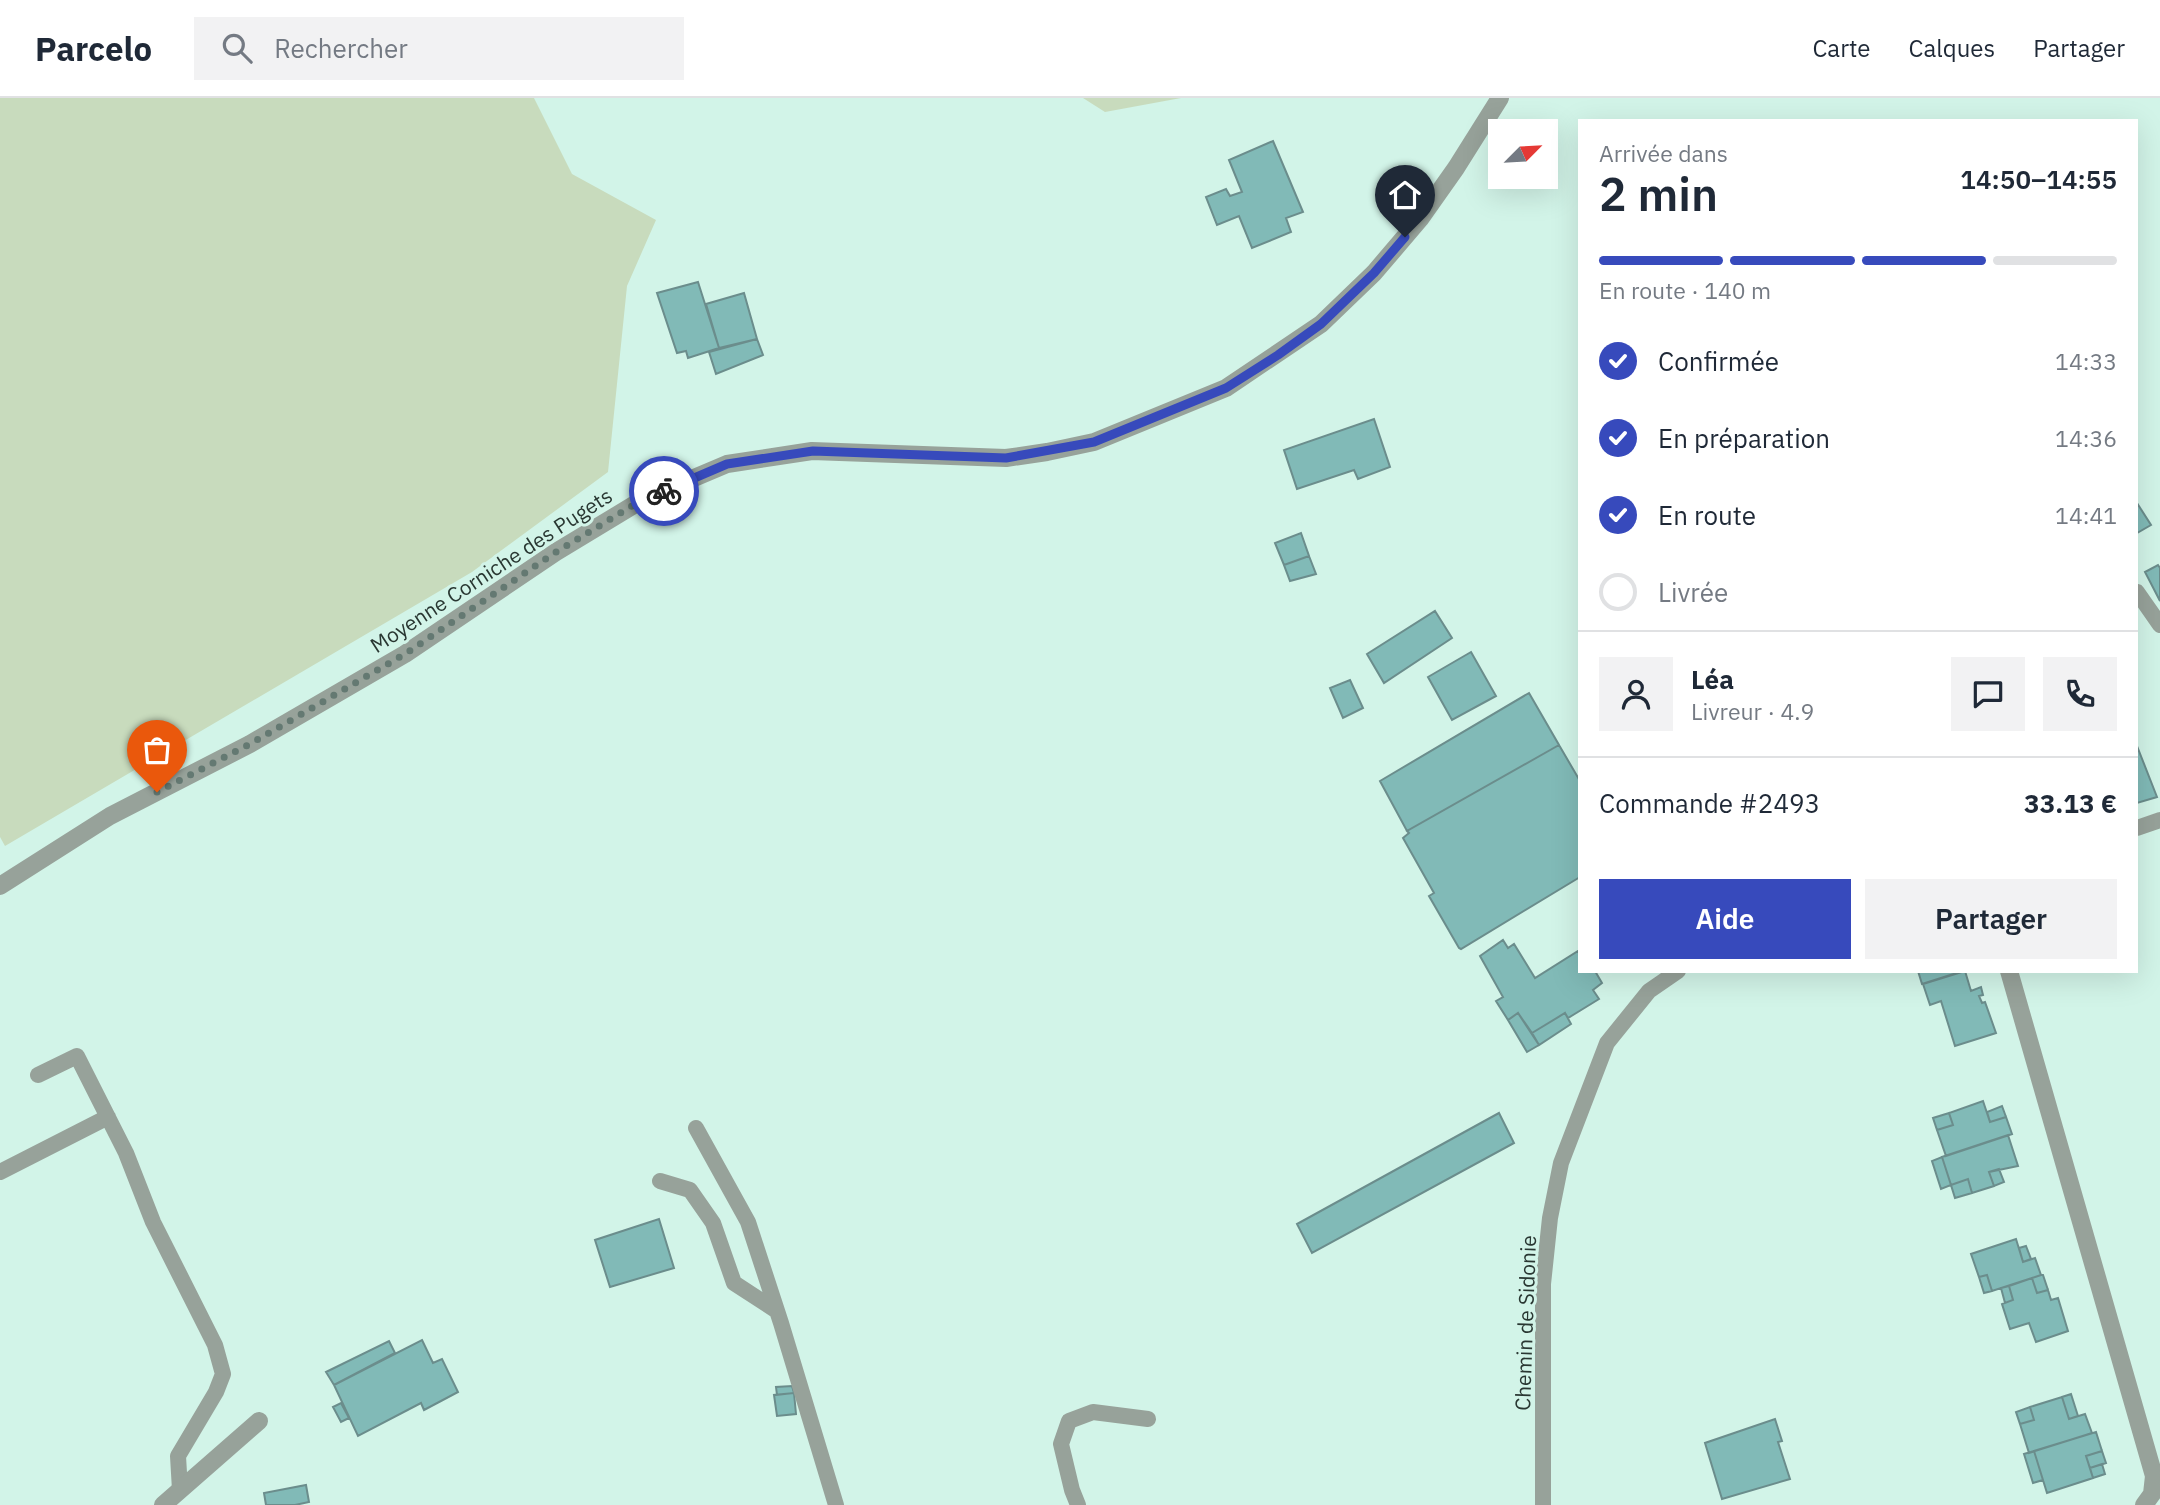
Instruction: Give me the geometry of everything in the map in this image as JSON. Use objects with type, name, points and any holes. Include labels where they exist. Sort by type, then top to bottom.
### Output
[{"type":"street","name":"Moyenne Corniche des Pugets","points":[[0,886],[110,816],[250,744],[405,654],[556,552],[642,500],[727,464],[813,451],[1006,458],[1047,452],[1094,442],[1226,388],[1321,324],[1374,273],[1420,219],[1500,98]]},
{"type":"street","points":[[2010,973],[2154,1476],[2152,1494],[2144,1505]]},
{"type":"street","points":[[163,1505],[259,1421]]},
{"type":"lane","points":[[2138,593],[2160,625]]},
{"type":"lane","points":[[2138,828],[2160,820]]},
{"type":"lane","name":"Chemin de Sidonie","points":[[1543,1505],[1543,1284],[1550,1218],[1561,1163],[1607,1043],[1648,991],[1675,973]]},
{"type":"lane","points":[[38,1075],[77,1056],[126,1153],[153,1222],[215,1345],[223,1374],[216,1392],[178,1456],[180,1490]]},
{"type":"lane","points":[[0,1172],[108,1117]]},
{"type":"lane","points":[[696,1128],[748,1222],[836,1505]]},
{"type":"lane","points":[[660,1181],[690,1190],[713,1223],[734,1283],[777,1311]]},
{"type":"lane","points":[[1078,1505],[1061,1444],[1069,1422],[1093,1412],[1148,1419]]},
{"type":"green space","points":[[0,98],[534,98],[572,174],[656,220],[627,286],[608,472],[472,572],[5,846],[0,837]]},
{"type":"green space","points":[[1083,98],[1181,98],[1105,112]]},
{"type":"building","points":[[1273,141],[1303,212],[1286,218],[1291,232],[1252,248],[1239,216],[1217,225],[1206,197],[1226,189],[1230,196],[1242,192],[1229,160]]},
{"type":"building","points":[[698,282],[719,348],[688,358],[686,351],[677,353],[657,293]]},
{"type":"building","points":[[744,293],[757,339],[719,348],[706,304]]},
{"type":"building","points":[[757,339],[763,355],[716,374],[709,352]]},
{"type":"building","points":[[1374,419],[1390,467],[1358,479],[1354,470],[1297,489],[1284,450]]},
{"type":"building","points":[[2138,505],[2151,525],[2138,532]]},
{"type":"building","points":[[1301,533],[1309,556],[1284,565],[1275,543]]},
{"type":"building","points":[[1309,556],[1316,574],[1290,581],[1284,565]]},
{"type":"building","points":[[2158,565],[2160,568],[2160,601],[2145,572]]},
{"type":"building","points":[[1435,611],[1452,638],[1384,683],[1367,654]]},
{"type":"building","points":[[1471,652],[1496,696],[1452,720],[1428,677]]},
{"type":"building","points":[[1350,680],[1363,708],[1343,718],[1330,688]]},
{"type":"building","points":[[1529,693],[1559,745],[1407,831],[1380,781]]},
{"type":"building","points":[[1559,745],[1578,778],[1578,878],[1461,949],[1429,896],[1434,893],[1403,838],[1409,833],[1407,831]]},
{"type":"building","points":[[2138,749],[2157,797],[2138,803]]},
{"type":"building","points":[[1503,940],[1508,948],[1514,944],[1535,978],[1578,951],[1578,973],[1596,973],[1602,983],[1593,990],[1599,999],[1568,1018],[1565,1013],[1532,1033],[1518,1013],[1508,1020],[1496,1001],[1503,997],[1480,956]]},
{"type":"building","points":[[1919,973],[1957,973],[1922,984]]},
{"type":"building","points":[[1966,973],[1971,991],[1981,987],[1983,995],[1979,996],[1982,1003],[1985,1002],[1996,1033],[1955,1046],[1941,1001],[1930,1005],[1923,984]]},
{"type":"building","points":[[1518,1013],[1539,1045],[1527,1052],[1508,1020]]},
{"type":"building","points":[[1565,1013],[1571,1024],[1539,1045],[1532,1033]]},
{"type":"building","points":[[1983,1101],[1990,1122],[2006,1117],[2012,1134],[1946,1156],[1937,1130],[1953,1125],[1949,1113]]},
{"type":"building","points":[[2002,1106],[2006,1117],[1990,1122],[1987,1112]]},
{"type":"building","points":[[1499,1113],[1514,1143],[1312,1253],[1297,1224]]},
{"type":"building","points":[[1949,1113],[1953,1125],[1937,1130],[1933,1118]]},
{"type":"building","points":[[2008,1135],[2018,1166],[1989,1172],[1994,1186],[1972,1193],[1968,1179],[1951,1185],[1942,1157]]},
{"type":"building","points":[[1942,1157],[1951,1185],[1941,1189],[1932,1161]]},
{"type":"building","points":[[1999,1169],[2004,1182],[1994,1186],[1989,1172]]},
{"type":"building","points":[[1968,1179],[1972,1193],[1955,1198],[1951,1185]]},
{"type":"building","points":[[659,1219],[674,1268],[610,1287],[595,1240]]},
{"type":"building","points":[[2016,1239],[2023,1262],[2035,1258],[2041,1275],[1992,1291],[1987,1275],[1979,1277],[1971,1254]]},
{"type":"building","points":[[2026,1246],[2031,1259],[2023,1262],[2019,1248]]},
{"type":"building","points":[[1987,1275],[1992,1291],[1984,1293],[1979,1277]]},
{"type":"building","points":[[2041,1275],[2048,1290],[2037,1293],[2032,1278]]},
{"type":"building","points":[[2032,1278],[2037,1293],[2048,1290],[2051,1300],[2058,1298],[2068,1331],[2036,1342],[2029,1323],[2010,1329],[2002,1304],[2013,1300],[2009,1286]]},
{"type":"building","points":[[2009,1286],[2013,1300],[2005,1303],[2001,1288]]},
{"type":"building","points":[[422,1340],[433,1363],[442,1359],[458,1392],[424,1410],[421,1403],[358,1436],[334,1385]]},
{"type":"building","points":[[389,1341],[395,1353],[334,1385],[326,1372]]},
{"type":"building","points":[[792,1386],[794,1393],[777,1395],[776,1387]]},
{"type":"building","points":[[794,1393],[796,1414],[777,1416],[774,1395]]},
{"type":"building","points":[[2071,1394],[2078,1416],[2069,1419],[2062,1397]]},
{"type":"building","points":[[2062,1397],[2069,1419],[2085,1414],[2092,1433],[2029,1453],[2020,1424],[2034,1420],[2030,1407]]},
{"type":"building","points":[[341,1403],[349,1418],[341,1422],[333,1407]]},
{"type":"building","points":[[2030,1407],[2034,1420],[2020,1424],[2016,1412]]},
{"type":"building","points":[[1775,1419],[1782,1441],[1778,1442],[1790,1479],[1722,1499],[1705,1443]]},
{"type":"building","points":[[2096,1432],[2102,1451],[2086,1456],[2093,1478],[2047,1493],[2034,1451]]},
{"type":"building","points":[[2034,1451],[2043,1480],[2033,1483],[2024,1454]]},
{"type":"building","points":[[2102,1451],[2106,1463],[2090,1468],[2086,1456]]},
{"type":"building","points":[[2102,1464],[2105,1474],[2093,1478],[2090,1468]]},
{"type":"building","points":[[306,1485],[309,1502],[266,1505],[264,1493]]},
{"type":"way so far","points":[[157,792],[250,744],[405,654],[556,552],[642,500],[664,491]]},
{"type":"route","points":[[664,491],[727,464],[813,451],[1006,458],[1094,442],[1226,388],[1278,355],[1321,324],[1374,273],[1405,237]]}]
